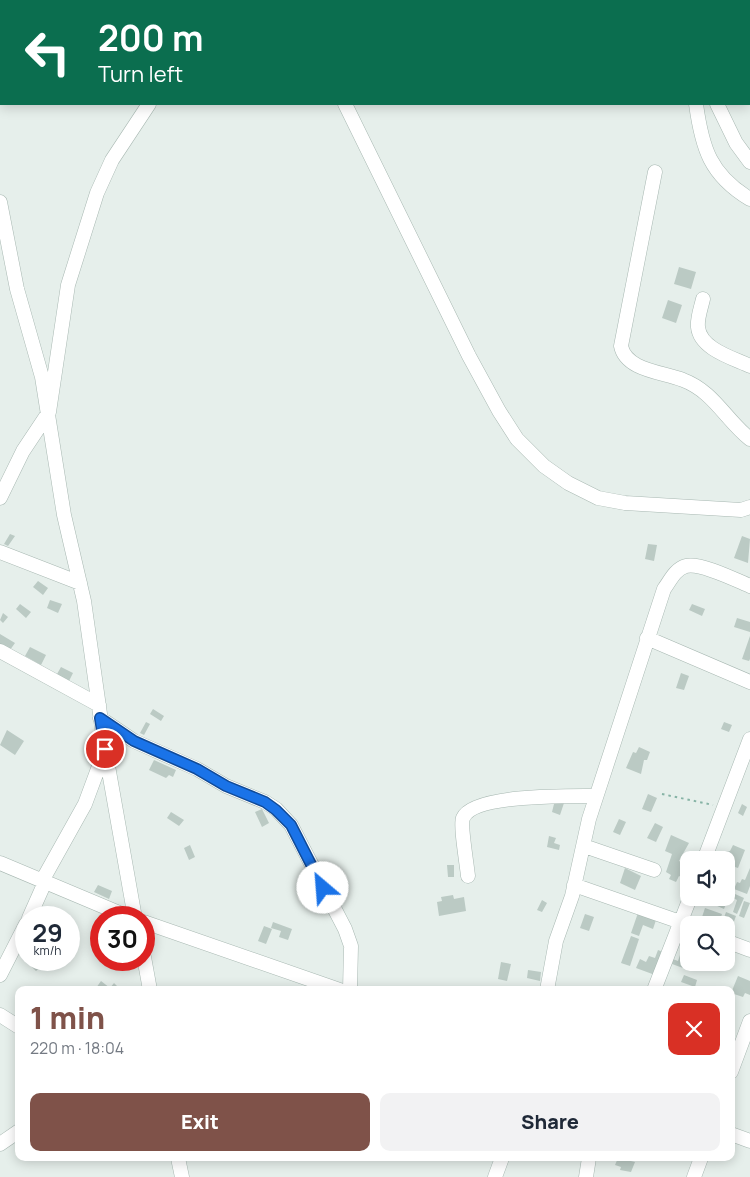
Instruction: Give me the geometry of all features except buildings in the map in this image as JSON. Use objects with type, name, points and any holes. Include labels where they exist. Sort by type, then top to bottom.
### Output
[{"type":"street","points":[[0,498],[16,463],[49,412],[68,286],[79,244],[97,193],[112,160],[148,105]]},
{"type":"street","points":[[345,105],[473,364],[517,439],[544,466],[568,483],[598,498],[625,503],[741,510],[750,506]]},
{"type":"street","points":[[696,105],[699,126],[712,164],[721,178],[750,199]]},
{"type":"street","points":[[717,105],[736,143],[750,162]]},
{"type":"street","points":[[655,172],[621,346],[622,353],[631,362],[694,385],[718,404],[750,439]]},
{"type":"street","points":[[0,202],[2,235],[42,376],[49,412],[64,515],[80,583],[105,749],[133,906]]},
{"type":"street","points":[[703,299],[698,321],[702,338],[714,349],[750,366]]},
{"type":"street","points":[[0,552],[80,583]]},
{"type":"street","points":[[548,986],[556,941],[584,846],[588,818],[664,589],[674,573],[686,566],[699,567],[750,586]]},
{"type":"street","points":[[647,638],[750,682]]},
{"type":"street","points":[[0,651],[100,712],[134,741],[197,769],[226,786],[265,802],[291,825],[345,929],[351,946],[350,986]]},
{"type":"street","points":[[707,851],[750,739]]},
{"type":"street","points":[[34,906],[43,881],[85,804],[105,749]]},
{"type":"street","points":[[468,876],[462,820],[468,810],[482,805],[548,795],[596,796]]},
{"type":"street","points":[[584,846],[654,870]]},
{"type":"street","points":[[0,863],[102,906]]},
{"type":"street","points":[[574,885],[680,921]]},
{"type":"street","points":[[155,926],[328,986]]},
{"type":"street","points":[[656,986],[680,934]]},
{"type":"street","points":[[735,944],[750,950]]},
{"type":"street","points":[[0,975],[15,946]]},
{"type":"street","points":[[147,971],[149,986]]},
{"type":"street","points":[[0,1015],[15,1024]]},
{"type":"street","points":[[736,1040],[750,1021]]},
{"type":"street","points":[[0,1144],[15,1134]]},
{"type":"street","points":[[735,1135],[750,1141]]},
{"type":"street","points":[[179,1161],[182,1177]]},
{"type":"street","points":[[495,1177],[501,1161]]},
{"type":"street","points":[[586,1177],[589,1161]]},
{"type":"street","points":[[694,1177],[700,1161]]},
{"type":"path","points":[[662,794],[724,807]]},
{"type":"route","points":[[105,749],[100,718],[134,741],[179,760],[226,786],[265,802],[291,825],[323,888]]}]
